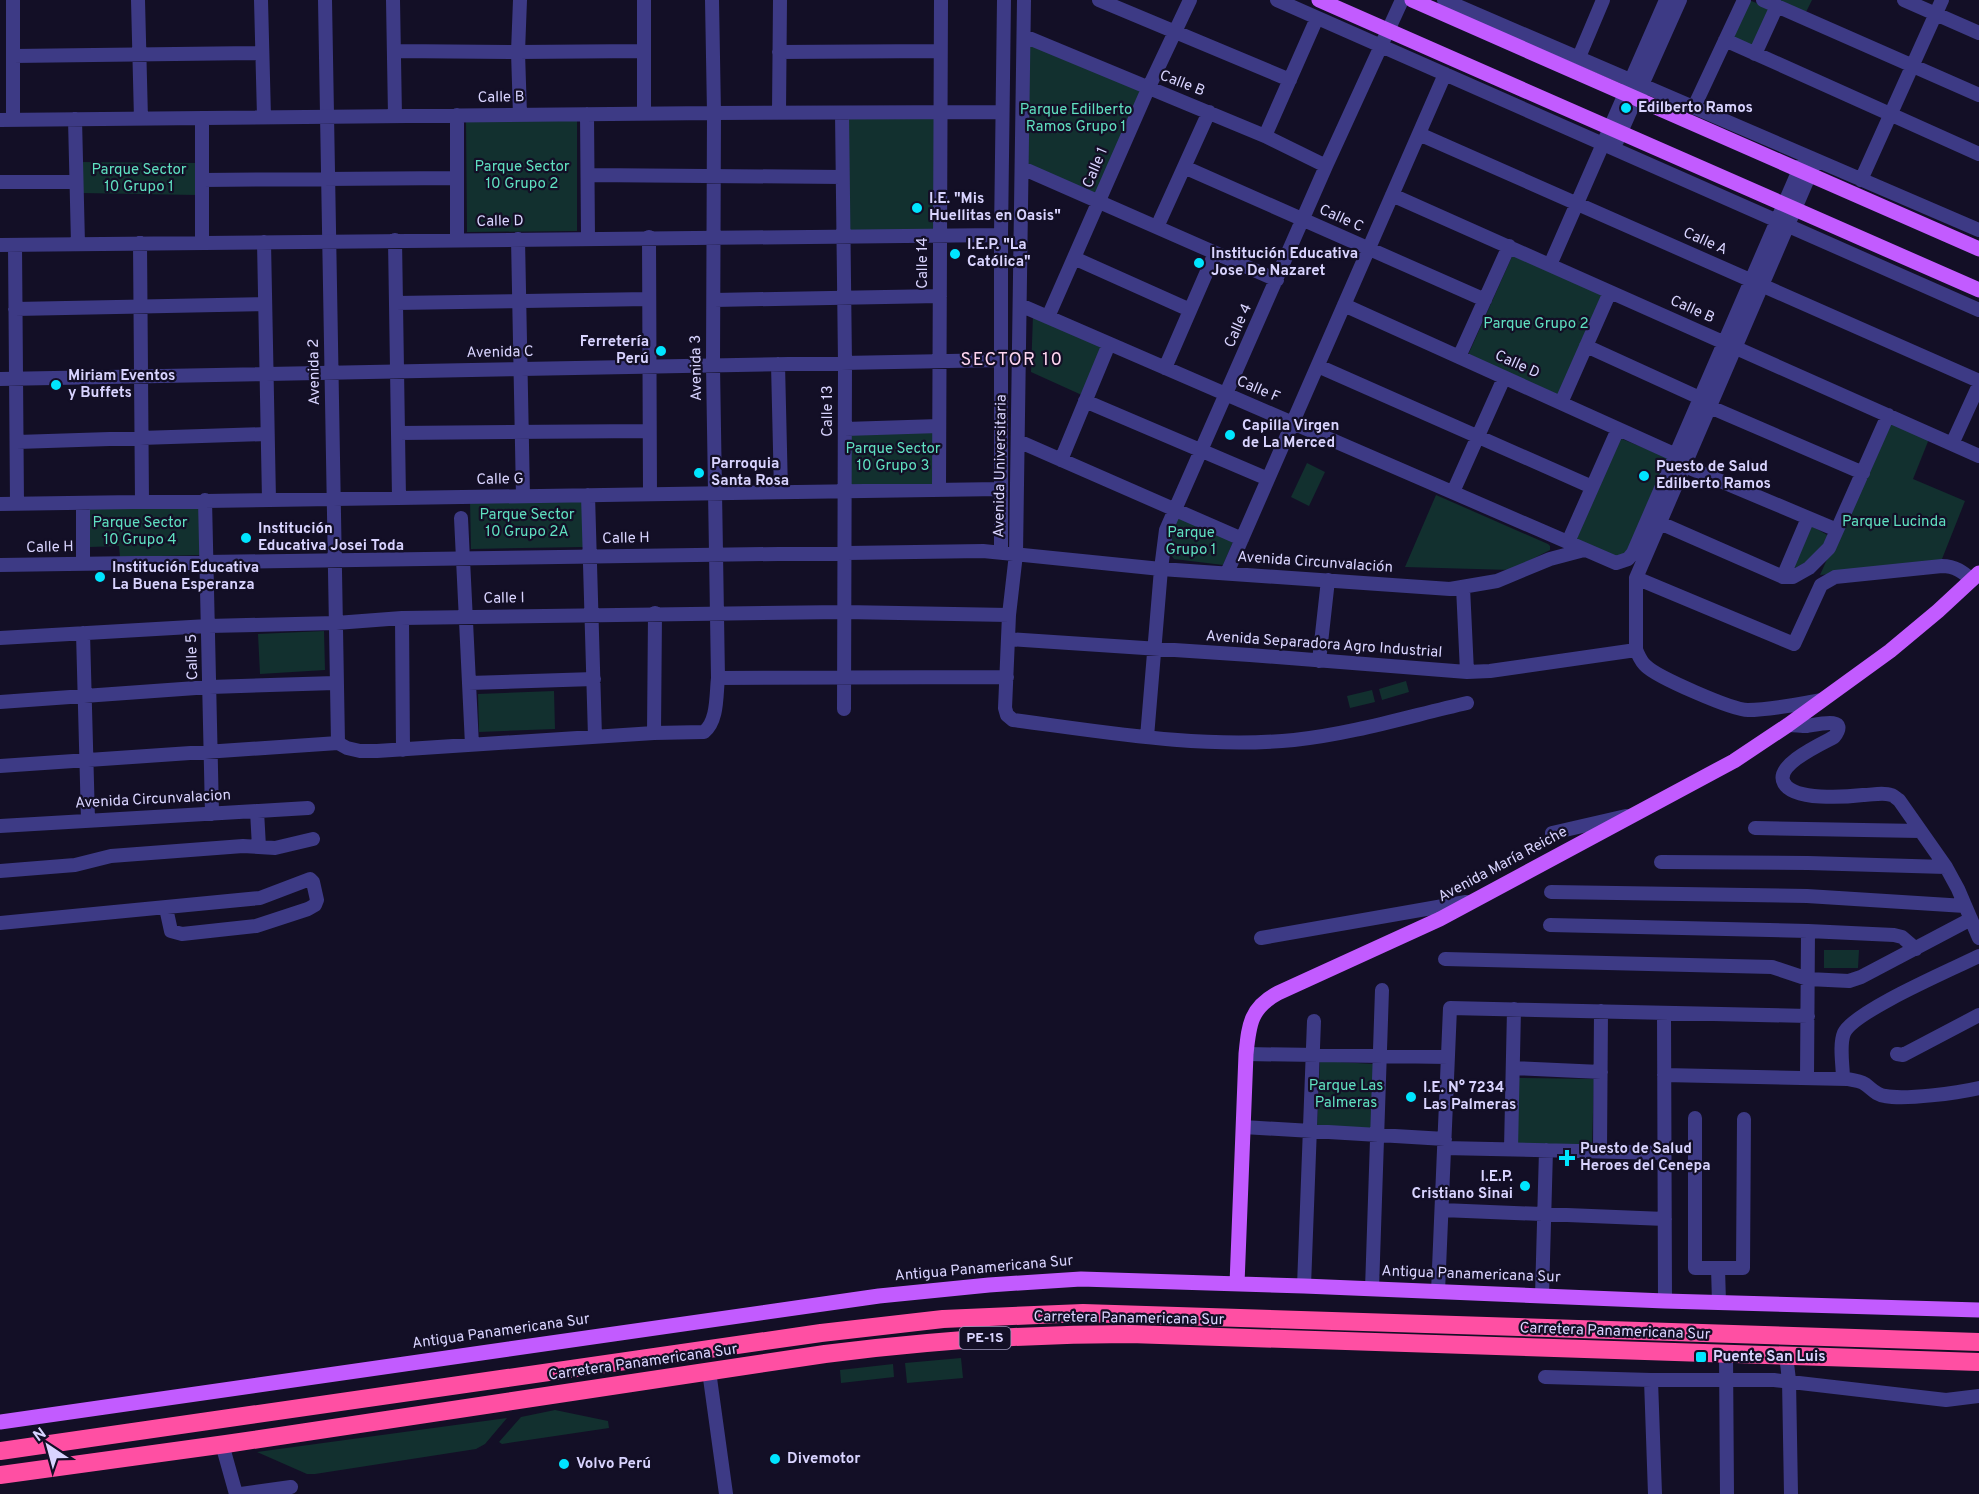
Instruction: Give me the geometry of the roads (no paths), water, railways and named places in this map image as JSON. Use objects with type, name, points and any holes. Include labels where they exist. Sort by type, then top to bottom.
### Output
[{"type":"highway","name":"Carretera Panamericana Sur","points":[[0,1451],[822,1333],[931,1320],[991,1316],[1134,1313],[1979,1342]]},
{"type":"highway","name":"Carretera Panamericana Sur","points":[[0,1475],[890,1346],[1036,1335],[1130,1334],[1979,1362]]},
{"type":"main road","points":[[1319,0],[1979,290]]},
{"type":"main road","points":[[1412,0],[1633,89],[1808,165],[1979,249]]},
{"type":"main road","name":"Avenida María Reiche","points":[[1237,1284],[1246,1054],[1251,1020],[1261,1004],[1269,998],[1440,919],[1734,761],[1890,651],[1976,576]]},
{"type":"main road","name":"Antigua Panamericana Sur","points":[[0,1422],[879,1296],[1081,1279],[1665,1301],[1979,1310]]},
{"type":"street","points":[[7,120],[13,56],[13,0]]},
{"type":"street","points":[[138,0],[141,119]]},
{"type":"street","points":[[261,0],[264,117]]},
{"type":"street","name":"Avenida 2","points":[[325,0],[336,623],[335,682],[338,743]]},
{"type":"street","points":[[393,0],[396,116]]},
{"type":"street","points":[[519,115],[520,0]]},
{"type":"street","points":[[644,0],[644,114]]},
{"type":"street","name":"Avenida 3","points":[[654,733],[704,732],[709,728],[713,721],[718,678],[713,366],[712,0]]},
{"type":"street","points":[[779,112],[780,0]]},
{"type":"street","name":"Calle 14","points":[[939,490],[941,0]]},
{"type":"street","name":"Avenida Universitaria","points":[[1001,552],[1004,0]]},
{"type":"street","name":"Avenida Universitaria","points":[[1024,0],[1016,554],[1009,615],[1005,708],[1007,715],[1013,720],[1147,737]]},
{"type":"street","points":[[1100,0],[1290,80]]},
{"type":"street","name":"Calle 1","points":[[1048,317],[1148,89],[1190,0]]},
{"type":"street","points":[[1277,0],[1979,310]]},
{"type":"street","name":"Calle 4","points":[[1147,737],[1161,569],[1165,538],[1174,509],[1402,0]]},
{"type":"street","points":[[1444,0],[1579,57],[1633,89],[1694,107],[1808,165],[1861,180],[1979,231]]},
{"type":"street","points":[[1579,57],[1603,0]]},
{"type":"street","points":[[1550,265],[1576,204],[1608,146],[1633,89],[1666,0]]},
{"type":"street","points":[[1633,89],[1680,0]]},
{"type":"street","points":[[1694,107],[1744,0]]},
{"type":"street","points":[[1763,0],[1979,95]]},
{"type":"street","points":[[1904,0],[1979,33]]},
{"type":"street","points":[[1861,180],[1942,0]]},
{"type":"street","points":[[1755,54],[1777,6]]},
{"type":"street","points":[[1265,136],[1317,18]]},
{"type":"street","name":"Calle B","points":[[1024,36],[1265,136],[1326,166]]},
{"type":"street","points":[[1725,40],[1979,154]]},
{"type":"street","points":[[394,51],[645,51]]},
{"type":"street","points":[[779,52],[940,51]]},
{"type":"street","points":[[13,56],[262,53]]},
{"type":"street","points":[[1227,573],[1445,74]]},
{"type":"street","name":"Calle B","points":[[7,120],[1002,112]]},
{"type":"street","points":[[1157,227],[1209,112]]},
{"type":"street","name":"Calle 13","points":[[842,113],[845,363],[844,709]]},
{"type":"street","points":[[587,114],[588,238]]},
{"type":"street","points":[[457,115],[457,239]]},
{"type":"street","points":[[202,118],[202,242]]},
{"type":"street","points":[[75,119],[78,244]]},
{"type":"street","name":"Calle A","points":[[1419,134],[1979,383]]},
{"type":"street","points":[[1808,165],[1705,403],[1685,466],[1636,578],[1636,650],[1641,660],[1651,670],[1733,707],[1747,710],[1822,700]]},
{"type":"street","name":"Calle C","points":[[1184,167],[1485,300]]},
{"type":"street","points":[[1022,168],[1277,280]]},
{"type":"street","points":[[588,175],[842,177]]},
{"type":"street","points":[[202,180],[457,177]]},
{"type":"street","points":[[0,182],[76,182]]},
{"type":"street","name":"Calle B","points":[[1392,195],[1979,456]]},
{"type":"street","name":"Calle D","points":[[0,245],[1001,235]]},
{"type":"street","points":[[649,237],[650,494]]},
{"type":"street","points":[[518,239],[523,496]]},
{"type":"street","points":[[395,240],[399,498]]},
{"type":"street","points":[[264,242],[269,500]]},
{"type":"street","points":[[140,243],[142,501]]},
{"type":"street","points":[[15,245],[17,503]]},
{"type":"street","points":[[1459,357],[1509,246]]},
{"type":"street","points":[[1165,368],[1215,253]]},
{"type":"street","points":[[1074,258],[1191,310]]},
{"type":"street","points":[[1560,403],[1610,292]]},
{"type":"street","points":[[714,300],[940,296]]},
{"type":"street","points":[[396,303],[650,299]]},
{"type":"street","points":[[15,309],[265,304]]},
{"type":"street","name":"Calle F","points":[[1020,305],[1616,563],[1628,560],[1633,553],[1676,455]]},
{"type":"street","name":"Calle D","points":[[1344,305],[1676,455]]},
{"type":"street","points":[[1061,460],[1109,344]]},
{"type":"street","points":[[1586,346],[1705,403],[1863,473]]},
{"type":"street","name":"Avenida C","points":[[0,379],[1001,360]]},
{"type":"street","points":[[778,364],[781,492]]},
{"type":"street","points":[[1318,366],[1592,487]]},
{"type":"street","points":[[1453,492],[1504,378]]},
{"type":"street","points":[[1952,444],[1979,383]]},
{"type":"street","points":[[1085,401],[1268,479]]},
{"type":"street","points":[[1676,455],[1705,403]]},
{"type":"street","points":[[1660,523],[1783,577],[1793,577],[1809,568],[1829,548],[1888,415]]},
{"type":"street","points":[[845,429],[939,426]]},
{"type":"street","points":[[1568,542],[1618,429]]},
{"type":"street","points":[[398,433],[649,431]]},
{"type":"street","points":[[17,442],[267,434]]},
{"type":"street","points":[[1018,441],[1242,539]]},
{"type":"street","points":[[1685,466],[1837,530]]},
{"type":"street","name":"Calle G","points":[[0,504],[1001,489]]},
{"type":"street","points":[[588,495],[595,737]]},
{"type":"street","name":"Calle 5","points":[[205,500],[213,813]]},
{"type":"street","points":[[83,503],[83,564]]},
{"type":"street","points":[[462,518],[472,745]]},
{"type":"street","points":[[1783,577],[1808,518]]},
{"type":"street","name":"Avenida Circunvalación","points":[[1001,552],[1161,569],[1450,589],[1497,581],[1550,559],[1584,549]]},
{"type":"street","name":"Calle H","points":[[0,565],[844,552],[1001,552]]},
{"type":"street","points":[[1636,578],[1794,644],[1821,585],[1835,577],[1951,566],[1976,576]]},
{"type":"street","points":[[1319,661],[1328,580]]},
{"type":"street","points":[[1463,587],[1467,672]]},
{"type":"street","name":"Calle I","points":[[0,638],[208,626],[336,623],[466,616],[844,612],[1009,615]]},
{"type":"street","points":[[0,766],[338,743],[360,751],[403,750],[654,733],[655,614]]},
{"type":"street","points":[[402,618],[403,750]]},
{"type":"street","points":[[83,633],[88,820]]},
{"type":"street","name":"Avenida Separadora Agro Industrial","points":[[1008,639],[1467,672],[1490,671],[1636,650]]},
{"type":"street","points":[[718,678],[1007,677]]},
{"type":"street","points":[[470,683],[594,679]]},
{"type":"street","points":[[0,702],[210,687],[335,682]]},
{"type":"street","points":[[1147,737],[1192,741],[1293,740],[1334,734],[1467,703]]},
{"type":"street","points":[[1788,725],[1806,726],[1830,721],[1838,727],[1838,732],[1834,737],[1793,761],[1785,769],[1782,777],[1784,784],[1789,789],[1806,795],[1892,795],[1899,800],[1946,867],[1979,938]]},
{"type":"street","name":"Avenida Circunvalacion","points":[[0,826],[308,808]]},
{"type":"street","points":[[257,811],[259,847]]},
{"type":"street","points":[[1552,833],[1636,814]]},
{"type":"street","points":[[1755,828],[1920,831]]},
{"type":"street","points":[[0,871],[75,865],[111,856],[243,846],[275,848],[313,839]]},
{"type":"street","points":[[1661,861],[1946,867]]},
{"type":"street","points":[[0,923],[260,898],[310,879],[313,882],[317,900],[315,905],[308,909],[256,926],[182,934],[171,931],[166,908]]},
{"type":"street","points":[[1551,892],[1807,896],[1965,906]]},
{"type":"street","points":[[1261,939],[1474,901]]},
{"type":"street","points":[[1445,959],[1772,967],[1808,979],[1849,981],[1971,920]]},
{"type":"street","points":[[1550,925],[1894,935],[1902,937],[1916,948]]},
{"type":"street","points":[[1807,1078],[1808,931]]},
{"type":"street","points":[[1843,1079],[1843,1039],[1849,1026],[1856,1019],[1979,956]]},
{"type":"street","points":[[1372,1289],[1382,990]]},
{"type":"street","points":[[1438,1292],[1450,1008],[1808,1016]]},
{"type":"street","points":[[1511,1149],[1514,1009]]},
{"type":"street","points":[[1600,1151],[1601,1011]]},
{"type":"street","points":[[1664,1013],[1665,1301]]},
{"type":"street","points":[[1897,1053],[1903,1055],[1979,1015]]},
{"type":"street","points":[[1304,1286],[1314,1022]]},
{"type":"street","points":[[1246,1054],[1448,1057]]},
{"type":"street","points":[[1513,1068],[1601,1072]]},
{"type":"street","points":[[1664,1076],[1843,1079],[1866,1084],[1883,1096],[1895,1097],[1963,1092],[1979,1088]]},
{"type":"street","points":[[1695,1118],[1695,1268],[1743,1268],[1744,1119]]},
{"type":"street","points":[[1243,1127],[1378,1135],[1445,1144],[1511,1149],[1664,1153]]},
{"type":"street","points":[[1542,1296],[1546,1150]]},
{"type":"street","points":[[1442,1210],[1665,1219]]},
{"type":"street","points":[[1719,1268],[1719,1302]]},
{"type":"street","points":[[1726,1353],[1727,1494]]},
{"type":"street","points":[[1786,1356],[1789,1380],[1791,1494]]},
{"type":"street","points":[[709,1371],[726,1494]]},
{"type":"street","points":[[1545,1377],[1789,1380],[1946,1400],[1979,1396]]},
{"type":"street","points":[[1651,1380],[1655,1494]]},
{"type":"street","points":[[222,1444],[236,1494]]},
{"type":"street","points":[[241,1494],[291,1486]]},
{"type":"place","name":"Edilberto Ramos","points":[[1626,108]]},
{"type":"place","name":"I.E. \"Mis Huellitas en Oasis\"","points":[[917,208]]},
{"type":"place","name":"I.E.P. \"La Católica\"","points":[[955,254]]},
{"type":"place","name":"Institución Educativa Jose De Nazaret","points":[[1199,263]]},
{"type":"place","name":"Ferretería Perú","points":[[661,351]]},
{"type":"place","name":"Miriam Eventos y Buffets","points":[[56,385]]},
{"type":"place","name":"Capilla Virgen de La Merced","points":[[1230,435]]},
{"type":"place","name":"Parroquia Santa Rosa","points":[[699,473]]},
{"type":"place","name":"Puesto de Salud Edilberto Ramos","points":[[1644,476]]},
{"type":"place","name":"Institución Educativa Josei Toda","points":[[246,538]]},
{"type":"place","name":"Institución Educativa La Buena Esperanza","points":[[100,577]]},
{"type":"place","name":"I.E. N° 7234 Las Palmeras","points":[[1411,1097]]},
{"type":"place","name":"Puesto de Salud Heroes del Cenepa","points":[[1567,1158]]},
{"type":"place","name":"I.E.P. Cristiano Sinai","points":[[1525,1186]]},
{"type":"place","name":"Puente San Luis","points":[[1701,1357]]},
{"type":"place","name":"Divemotor","points":[[775,1459]]},
{"type":"place","name":"Volvo Perú","points":[[564,1464]]},
{"type":"district","name":"SECTOR 10","points":[[1012,360]]},
{"type":"park label","name":"Parque Edilberto Ramos Grupo 1","points":[[1076,118]]},
{"type":"park label","name":"Parque Sector 10 Grupo 2","points":[[522,176]]},
{"type":"park label","name":"Parque Sector 10 Grupo 1","points":[[139,178]]},
{"type":"park label","name":"Parque Grupo 2","points":[[1536,324]]},
{"type":"park label","name":"Parque Sector 10 Grupo 3","points":[[893,458]]},
{"type":"park label","name":"Parque Lucinda","points":[[1894,522]]},
{"type":"park label","name":"Parque Sector 10 Grupo 2A","points":[[527,524]]},
{"type":"park label","name":"Parque Sector 10 Grupo 4","points":[[140,532]]},
{"type":"park label","name":"Parque Grupo 1","points":[[1191,542]]},
{"type":"park label","name":"Parque Las Palmeras","points":[[1346,1094]]}]
